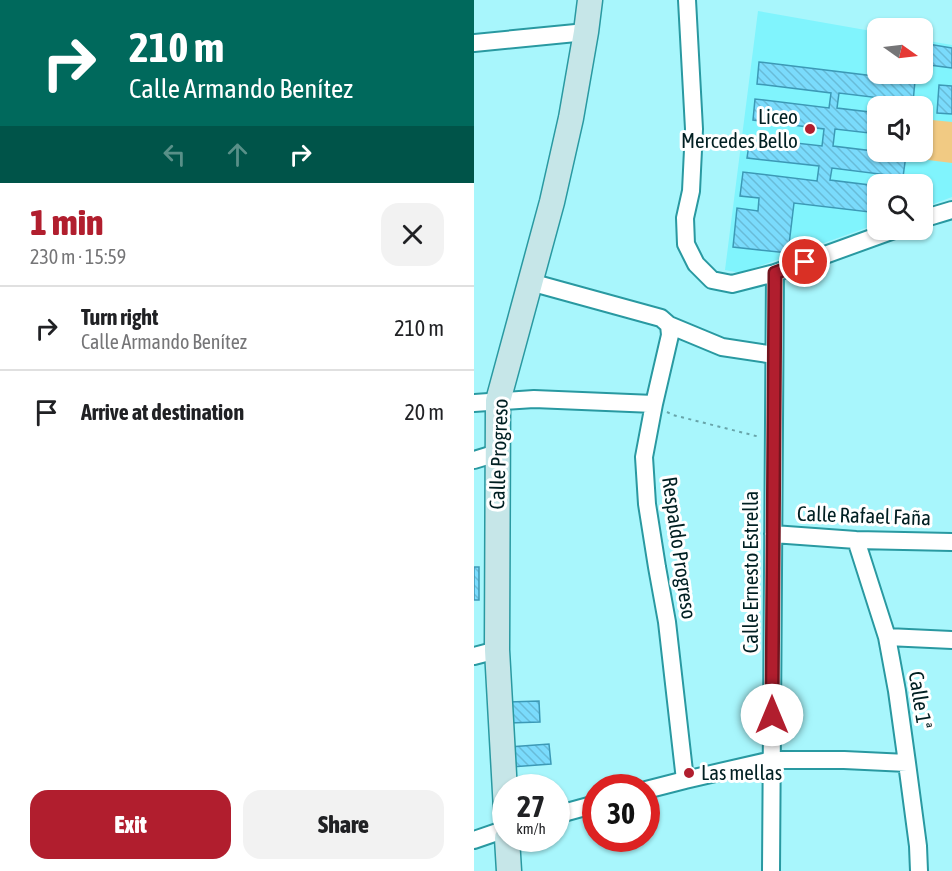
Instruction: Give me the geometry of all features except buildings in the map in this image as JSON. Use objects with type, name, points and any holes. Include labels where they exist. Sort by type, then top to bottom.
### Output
[{"type":"street","name":"Calle Progreso","points":[[501,774],[485,653],[485,457],[572,118],[590,0]]},
{"type":"street","points":[[687,0],[694,129],[691,190],[685,218],[687,244],[696,264],[712,280],[732,284],[775,273],[867,240]]},
{"type":"street","points":[[474,43],[586,32]]},
{"type":"street","points":[[933,216],[952,210]]},
{"type":"street","name":"Calle Ernesto Estrella","points":[[771,871],[775,273]]},
{"type":"street","points":[[530,282],[661,318],[669,325],[722,347],[774,355]]},
{"type":"street","name":"Respaldo Progreso","points":[[669,325],[670,335],[644,457],[647,504],[667,622],[685,780]]},
{"type":"street","points":[[474,403],[534,399],[654,404]]},
{"type":"street","name":"Calle Rafael Faña","points":[[773,534],[855,540],[952,542]]},
{"type":"street","name":"Calle 1ª","points":[[855,540],[887,637],[907,763],[919,871]]},
{"type":"street","points":[[887,637],[952,640]]},
{"type":"street","points":[[660,786],[772,760],[907,763]]},
{"type":"street","points":[[474,840],[492,834]]},
{"type":"street","points":[[508,852],[509,871]]},
{"type":"path","points":[[654,404],[674,416],[774,440]]},
{"type":"shaded area","name":"Liceo Mercedes Bello","points":[[758,11],[867,30],[867,84],[933,84],[933,42],[952,45],[952,197],[933,204],[933,174],[867,174],[867,228],[740,273],[725,270]]},
{"type":"shaded area","points":[[933,120],[952,122],[952,163],[933,161]]},
{"type":"place","name":"Liceo Mercedes Bello","points":[[810,129]]},
{"type":"place","name":"Las mellas","points":[[689,773]]},
{"type":"route","points":[[772,715],[775,273],[805,262]]}]
